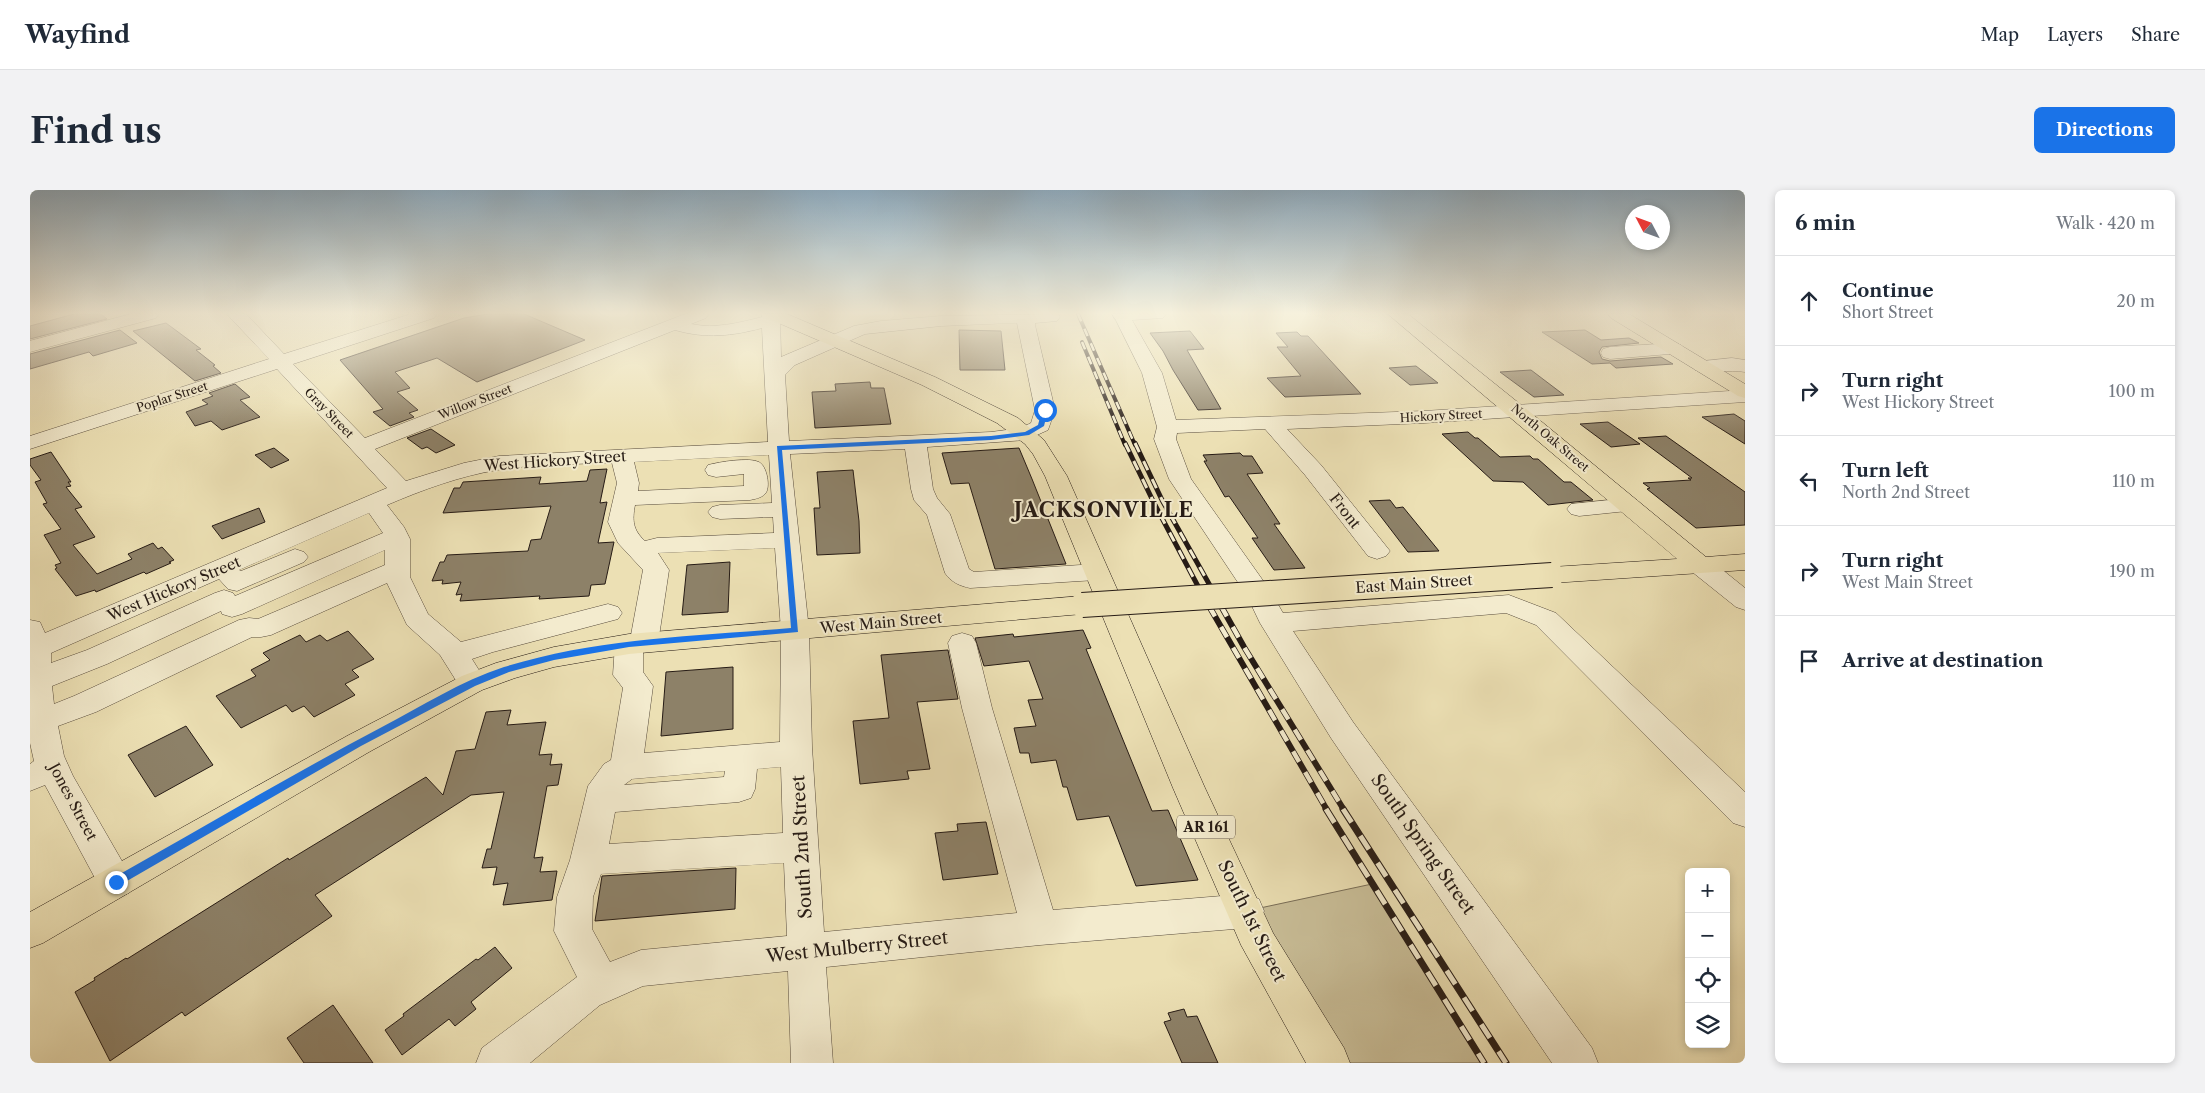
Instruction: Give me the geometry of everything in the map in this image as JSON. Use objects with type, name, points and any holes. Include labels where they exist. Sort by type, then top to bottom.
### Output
[{"type":"main road","name":"AR 161","points":[[866,355],[927,380],[1007,421],[1026,434],[1049,460],[1093,586]]},
{"type":"main road","name":"North Oak Street","points":[[1447,355],[1700,565]]},
{"type":"main road","points":[[1684,355],[1745,392]]},
{"type":"main road","name":"East Main Street","points":[[1093,586],[1552,575],[1745,562]]},
{"type":"main road","name":"West Main Street","points":[[30,931],[358,744],[472,683],[506,670],[554,657],[637,643],[795,630],[1093,586]]},
{"type":"main road","name":"South 1st Street","points":[[1093,586],[1140,670],[1189,788],[1260,945],[1329,1063]]},
{"type":"street","name":"Gray Street","points":[[273,355],[402,490]]},
{"type":"street","name":"Poplar Street","points":[[30,443],[302,355]]},
{"type":"street","name":"Willow Street","points":[[361,447],[596,355]]},
{"type":"street","name":"South 2nd Street","points":[[772,355],[795,630],[797,753],[812,1063]]},
{"type":"street","points":[[775,375],[781,366],[802,355]]},
{"type":"street","points":[[1026,434],[1041,426],[1045,410],[1033,355]]},
{"type":"street","name":"South Spring Street","points":[[1142,355],[1152,373],[1167,427],[1165,439],[1180,479],[1260,596],[1274,622],[1342,730],[1577,1063]]},
{"type":"street","points":[[1702,366],[1732,364],[1745,366]]},
{"type":"street","name":"Hickory Street","points":[[1167,427],[1518,412],[1745,396]]},
{"type":"street","name":"Front","points":[[1270,422],[1313,470],[1377,551]]},
{"type":"street","name":"West Hickory Street","points":[[33,652],[233,597],[384,519],[402,490],[472,468],[499,463],[624,487],[779,448],[1026,434]]},
{"type":"street","points":[[915,441],[924,494],[926,500],[938,514],[958,573],[970,580],[1093,586]]},
{"type":"street","points":[[626,767],[638,686],[628,675],[656,570],[651,561],[628,538],[620,522],[624,487],[786,509]]},
{"type":"street","points":[[1579,509],[1629,505]]},
{"type":"street","points":[[33,652],[97,657],[233,597],[384,519],[397,569],[397,576],[417,620],[450,648],[472,683]]},
{"type":"street","points":[[640,550],[657,546],[787,540]]},
{"type":"street","points":[[1700,565],[1745,601]]},
{"type":"street","points":[[233,597],[261,628],[397,569]]},
{"type":"street","points":[[42,720],[85,704],[116,689],[233,597]]},
{"type":"street","points":[[1274,622],[1509,604],[1546,619],[1745,813]]},
{"type":"street","points":[[454,655],[484,644],[608,613]]},
{"type":"street","points":[[962,643],[977,708],[1040,928]]},
{"type":"street","name":"Jones Street","points":[[33,652],[48,756],[42,772],[59,781],[116,882]]},
{"type":"street","points":[[97,657],[116,689]]},
{"type":"street","points":[[602,984],[573,931],[575,897],[588,860],[604,786],[615,773],[626,767],[797,753]]},
{"type":"street","points":[[600,800],[739,789],[742,757]]},
{"type":"street","points":[[588,860],[801,847]]},
{"type":"street","name":"West Mulberry Street","points":[[497,1063],[566,1006],[586,992],[641,968],[807,953],[1040,928],[1246,911]]},
{"type":"shaded area","points":[[1372,884],[1484,1063],[1329,1063],[1246,911]]},
{"type":"building","points":[[30,355],[79,355],[30,369]]},
{"type":"building","points":[[162,355],[202,355],[215,365],[213,366],[221,373],[195,381]]},
{"type":"building","points":[[356,355],[547,355],[477,382],[437,358],[395,372],[410,388],[397,392],[418,410],[409,413],[414,417],[390,426],[373,412],[383,409],[340,360]]},
{"type":"building","points":[[960,355],[1003,355],[1005,370],[960,370]]},
{"type":"building","points":[[1165,355],[1190,355],[1221,409],[1198,410]]},
{"type":"building","points":[[1283,355],[1325,355],[1361,394],[1285,397],[1267,378],[1301,376]]},
{"type":"building","points":[[1578,355],[1600,355],[1602,359],[1610,361],[1661,357],[1673,364],[1616,368],[1610,363],[1592,364]]},
{"type":"building","points":[[1416,366],[1438,383],[1410,385],[1389,368]]},
{"type":"building","points":[[1531,370],[1564,395],[1534,397],[1500,372]]},
{"type":"building","points":[[870,382],[871,388],[884,388],[891,424],[815,428],[812,392],[836,391],[835,384]]},
{"type":"building","points":[[235,384],[250,397],[240,400],[260,417],[222,430],[211,421],[195,426],[186,412],[208,404],[202,400],[213,396],[209,393]]},
{"type":"building","points":[[1734,414],[1745,421],[1745,444],[1702,417]]},
{"type":"building","points":[[1608,422],[1640,444],[1611,447],[1580,424]]},
{"type":"building","points":[[431,429],[455,445],[436,453],[427,447],[422,449],[407,438]]},
{"type":"building","points":[[1468,432],[1500,457],[1530,456],[1533,459],[1538,459],[1564,482],[1571,482],[1593,500],[1548,505],[1523,482],[1493,481],[1442,434]]},
{"type":"building","points":[[1666,436],[1745,492],[1745,525],[1696,528],[1647,489],[1650,488],[1643,483],[1691,480],[1688,478],[1692,478],[1638,438]]},
{"type":"building","points":[[274,448],[289,460],[271,468],[255,455]]},
{"type":"building","points":[[1019,448],[1066,564],[995,569],[969,483],[951,484],[942,453]]},
{"type":"building","points":[[51,452],[71,482],[68,482],[71,486],[66,487],[82,507],[75,509],[95,537],[73,545],[97,574],[132,559],[128,554],[153,543],[158,549],[162,547],[174,560],[146,574],[144,572],[96,592],[95,590],[76,596],[55,569],[57,568],[55,565],[61,563],[44,535],[61,529],[43,504],[47,503],[35,482],[41,480],[30,465],[30,459]]},
{"type":"building","points":[[1240,453],[1243,456],[1252,456],[1263,473],[1247,474],[1280,524],[1274,524],[1305,568],[1274,570],[1252,538],[1258,538],[1229,496],[1225,497],[1204,461],[1207,461],[1203,455]]},
{"type":"building","points":[[607,469],[600,503],[607,502],[598,543],[614,542],[605,584],[591,585],[589,596],[539,599],[540,596],[460,601],[462,594],[456,595],[461,582],[442,584],[443,580],[432,581],[440,562],[444,562],[447,555],[528,551],[531,540],[541,539],[551,506],[443,513],[454,488],[460,488],[463,482],[541,477],[539,484],[587,481],[590,470]]},
{"type":"building","points":[[853,470],[859,521],[860,553],[817,555],[814,508],[820,508],[817,472]]},
{"type":"building","points":[[1390,500],[1396,508],[1403,507],[1439,551],[1408,552],[1369,501]]},
{"type":"building","points":[[259,508],[265,522],[222,539],[212,526]]},
{"type":"building","points":[[730,562],[728,612],[682,615],[687,565]]},
{"type":"building","points":[[1083,630],[1091,648],[1086,649],[1152,811],[1168,810],[1198,880],[1136,886],[1109,816],[1077,820],[1067,787],[1063,787],[1056,760],[1031,763],[1029,753],[1020,753],[1014,728],[1036,726],[1028,700],[1043,699],[1029,661],[984,666],[975,638],[1013,634],[1014,637]]},
{"type":"building","points":[[348,631],[374,659],[352,670],[359,677],[345,684],[355,695],[314,717],[304,706],[292,712],[286,705],[241,728],[216,696],[256,676],[251,670],[270,660],[263,653],[300,635],[306,642],[320,635],[327,641]]},
{"type":"building","points":[[948,650],[958,699],[917,702],[930,769],[907,771],[909,779],[860,784],[853,721],[889,718],[881,655]]},
{"type":"building","points":[[733,667],[733,729],[661,736],[666,672]]},
{"type":"building","points":[[511,710],[507,725],[546,722],[539,755],[552,754],[550,765],[562,764],[558,785],[547,786],[534,858],[543,857],[540,872],[557,871],[552,900],[503,905],[508,883],[493,885],[497,867],[482,868],[487,849],[491,849],[504,792],[471,795],[315,895],[332,916],[185,1016],[182,1012],[110,1061],[75,992],[95,980],[94,978],[288,858],[289,860],[426,777],[443,795],[456,751],[475,749],[486,712]]},
{"type":"building","points":[[186,726],[213,765],[155,797],[128,755]]},
{"type":"building","points":[[986,822],[998,874],[943,880],[935,833],[958,831],[957,824]]},
{"type":"building","points":[[736,868],[735,909],[595,921],[602,876]]},
{"type":"building","points":[[495,947],[512,968],[471,1002],[476,1009],[455,1026],[449,1019],[402,1055],[385,1030],[404,1016],[403,1014]]},
{"type":"building","points":[[333,1005],[373,1063],[304,1063],[287,1038]]},
{"type":"building","points":[[1184,1009],[1187,1017],[1197,1016],[1218,1063],[1182,1063],[1164,1022],[1171,1020],[1168,1013]]},
{"type":"railway","points":[[1087,355],[1125,445]]},
{"type":"railway","points":[[1096,355],[1135,445]]},
{"type":"railway","points":[[1125,443],[1154,503],[1209,607]]},
{"type":"railway","points":[[1135,443],[1162,500],[1222,607]]},
{"type":"railway","points":[[1209,606],[1327,810]]},
{"type":"railway","points":[[1221,606],[1344,810]]},
{"type":"railway","points":[[1326,809],[1484,1063]]},
{"type":"railway","points":[[1343,809],[1506,1063]]},
{"type":"district","name":"JACKSONVILLE","points":[[1104,510]]},
{"type":"route","points":[[116,882],[358,744],[472,683],[506,670],[554,657],[629,644],[706,636],[795,630],[786,509],[779,448],[991,438],[1026,434],[1041,426],[1045,410]]}]
